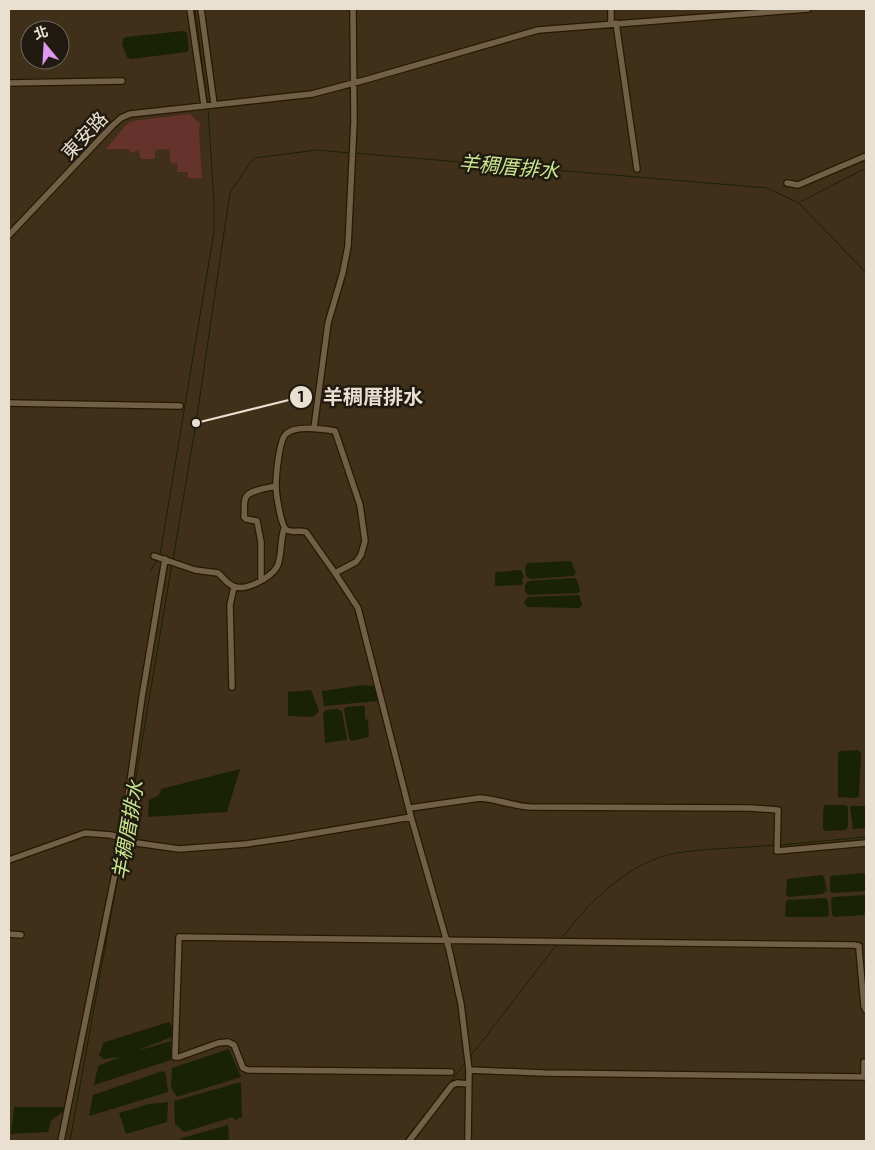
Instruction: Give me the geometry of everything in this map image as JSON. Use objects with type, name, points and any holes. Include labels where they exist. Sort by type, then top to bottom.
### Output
[{"type":"street","points":[[190,9],[209,104]]},
{"type":"street","points":[[201,9],[209,104]]},
{"type":"street","points":[[314,428],[328,323],[343,272],[348,246],[352,161],[353,9]]},
{"type":"street","points":[[611,9],[637,169]]},
{"type":"street","name":"東安路","points":[[9,235],[121,118],[130,114],[312,94],[526,33],[614,24],[808,9]]},
{"type":"street","points":[[9,83],[122,81]]},
{"type":"street","points":[[787,183],[798,185],[866,156]]},
{"type":"street","points":[[9,403],[180,406]]},
{"type":"street","points":[[154,556],[195,570],[218,573],[234,587],[245,588],[268,575],[277,566],[284,529],[276,486],[282,441],[285,434],[292,430],[314,428],[335,431],[360,505],[365,541],[361,555],[356,562],[336,573]]},
{"type":"street","points":[[261,580],[260,534],[257,520],[244,517],[245,499],[246,496],[252,493],[276,486]]},
{"type":"street","points":[[284,529],[287,531],[306,532],[336,573],[358,608],[411,817],[447,939],[461,1004],[469,1084],[468,1141]]},
{"type":"street","points":[[61,1141],[123,839],[140,707],[165,559]]},
{"type":"street","points":[[232,687],[230,605],[234,587]]},
{"type":"street","points":[[410,808],[491,798],[517,806],[530,807],[750,808],[778,810],[777,850],[866,843]]},
{"type":"street","points":[[9,860],[85,833],[111,835],[135,843],[179,849],[246,844],[411,817]]},
{"type":"street","points":[[9,934],[21,934]]},
{"type":"street","points":[[452,1072],[248,1070],[243,1068],[234,1045],[228,1042],[218,1043],[175,1057],[179,937],[566,940],[858,946],[866,1010]]},
{"type":"street","points":[[468,1068],[544,1073],[864,1077],[864,1062],[866,1062]]},
{"type":"street","points":[[408,1141],[452,1085],[457,1083],[469,1084]]},
{"type":"shaded area","points":[[183,31],[187,33],[189,50],[187,52],[131,59],[127,57],[122,44],[123,39],[126,37]]},
{"type":"shaded area","points":[[190,114],[200,124],[202,178],[188,178],[188,172],[177,172],[178,164],[171,163],[169,149],[155,150],[155,159],[141,159],[138,150],[132,153],[128,149],[106,149],[126,125],[132,121]]},
{"type":"shaded area","points":[[571,561],[576,573],[573,576],[531,579],[526,576],[525,568],[527,563]]},
{"type":"shaded area","points":[[521,570],[524,578],[522,578],[523,584],[495,586],[496,572]]},
{"type":"shaded area","points":[[574,578],[577,580],[580,591],[578,593],[529,595],[525,592],[525,585],[528,581]]},
{"type":"shaded area","points":[[579,595],[582,605],[579,608],[527,607],[524,602],[528,597]]},
{"type":"shaded area","points":[[364,685],[374,686],[378,701],[324,706],[322,691]]},
{"type":"shaded area","points":[[311,690],[319,711],[313,717],[288,716],[288,692]]},
{"type":"shaded area","points":[[365,706],[365,719],[368,720],[369,737],[351,741],[344,709],[347,707]]},
{"type":"shaded area","points":[[338,709],[342,712],[347,740],[325,743],[323,713],[326,710]]},
{"type":"shaded area","points":[[858,750],[861,753],[859,796],[855,798],[838,797],[838,754],[840,751]]},
{"type":"shaded area","points":[[240,769],[227,812],[148,817],[149,800],[159,795],[161,789]]},
{"type":"shaded area","points":[[846,805],[848,807],[848,826],[846,830],[825,831],[823,829],[823,813],[824,806]]},
{"type":"shaded area","points":[[866,806],[866,828],[853,829],[850,807]]},
{"type":"shaded area","points":[[863,873],[866,875],[866,891],[832,893],[830,891],[830,876]]},
{"type":"shaded area","points":[[822,875],[827,890],[823,894],[789,897],[786,895],[787,879]]},
{"type":"shaded area","points":[[865,895],[866,909],[864,915],[834,917],[832,915],[831,899],[833,897]]},
{"type":"shaded area","points":[[826,898],[829,915],[826,917],[785,916],[786,902],[788,900]]},
{"type":"shaded area","points":[[169,1022],[173,1028],[172,1037],[140,1050],[171,1041],[171,1060],[94,1085],[98,1066],[120,1057],[103,1059],[99,1055],[102,1043]]},
{"type":"shaded area","points":[[229,1049],[241,1077],[177,1097],[171,1087],[172,1068]]},
{"type":"shaded area","points":[[163,1071],[166,1074],[168,1092],[89,1116],[93,1095]]},
{"type":"shaded area","points":[[241,1082],[242,1117],[235,1120],[233,1117],[184,1132],[175,1124],[174,1101]]},
{"type":"shaded area","points":[[168,1102],[167,1122],[126,1134],[119,1113],[149,1104]]},
{"type":"shaded area","points":[[14,1107],[64,1107],[66,1109],[51,1121],[48,1132],[11,1134]]},
{"type":"shaded area","points":[[228,1125],[229,1141],[178,1141],[182,1138]]},
{"type":"waterway","points":[[195,9],[207,102]]},
{"type":"waterway","points":[[160,555],[214,232],[214,200],[208,109]]},
{"type":"waterway","name":"羊稠厝排水","points":[[173,560],[196,423],[230,192],[254,158],[317,150],[350,153]]},
{"type":"waterway","name":"羊稠厝排水","points":[[354,153],[767,188],[799,203],[866,273]]},
{"type":"waterway","points":[[800,202],[866,168]]},
{"type":"waterway","points":[[151,570],[157,560]]},
{"type":"waterway","name":"羊稠厝排水","points":[[126,836],[172,564]]},
{"type":"waterway","points":[[780,845],[866,837]]},
{"type":"waterway","name":"羊稠厝排水","points":[[70,1141],[124,843]]},
{"type":"waterway","points":[[560,940],[597,898],[626,874],[642,865],[677,853],[776,845]]},
{"type":"waterway","points":[[470,1057],[558,943]]},
{"type":"waterway","points":[[404,1141],[466,1062]]},
{"type":"place","name":"羊稠厝排水","points":[[196,423]]}]
